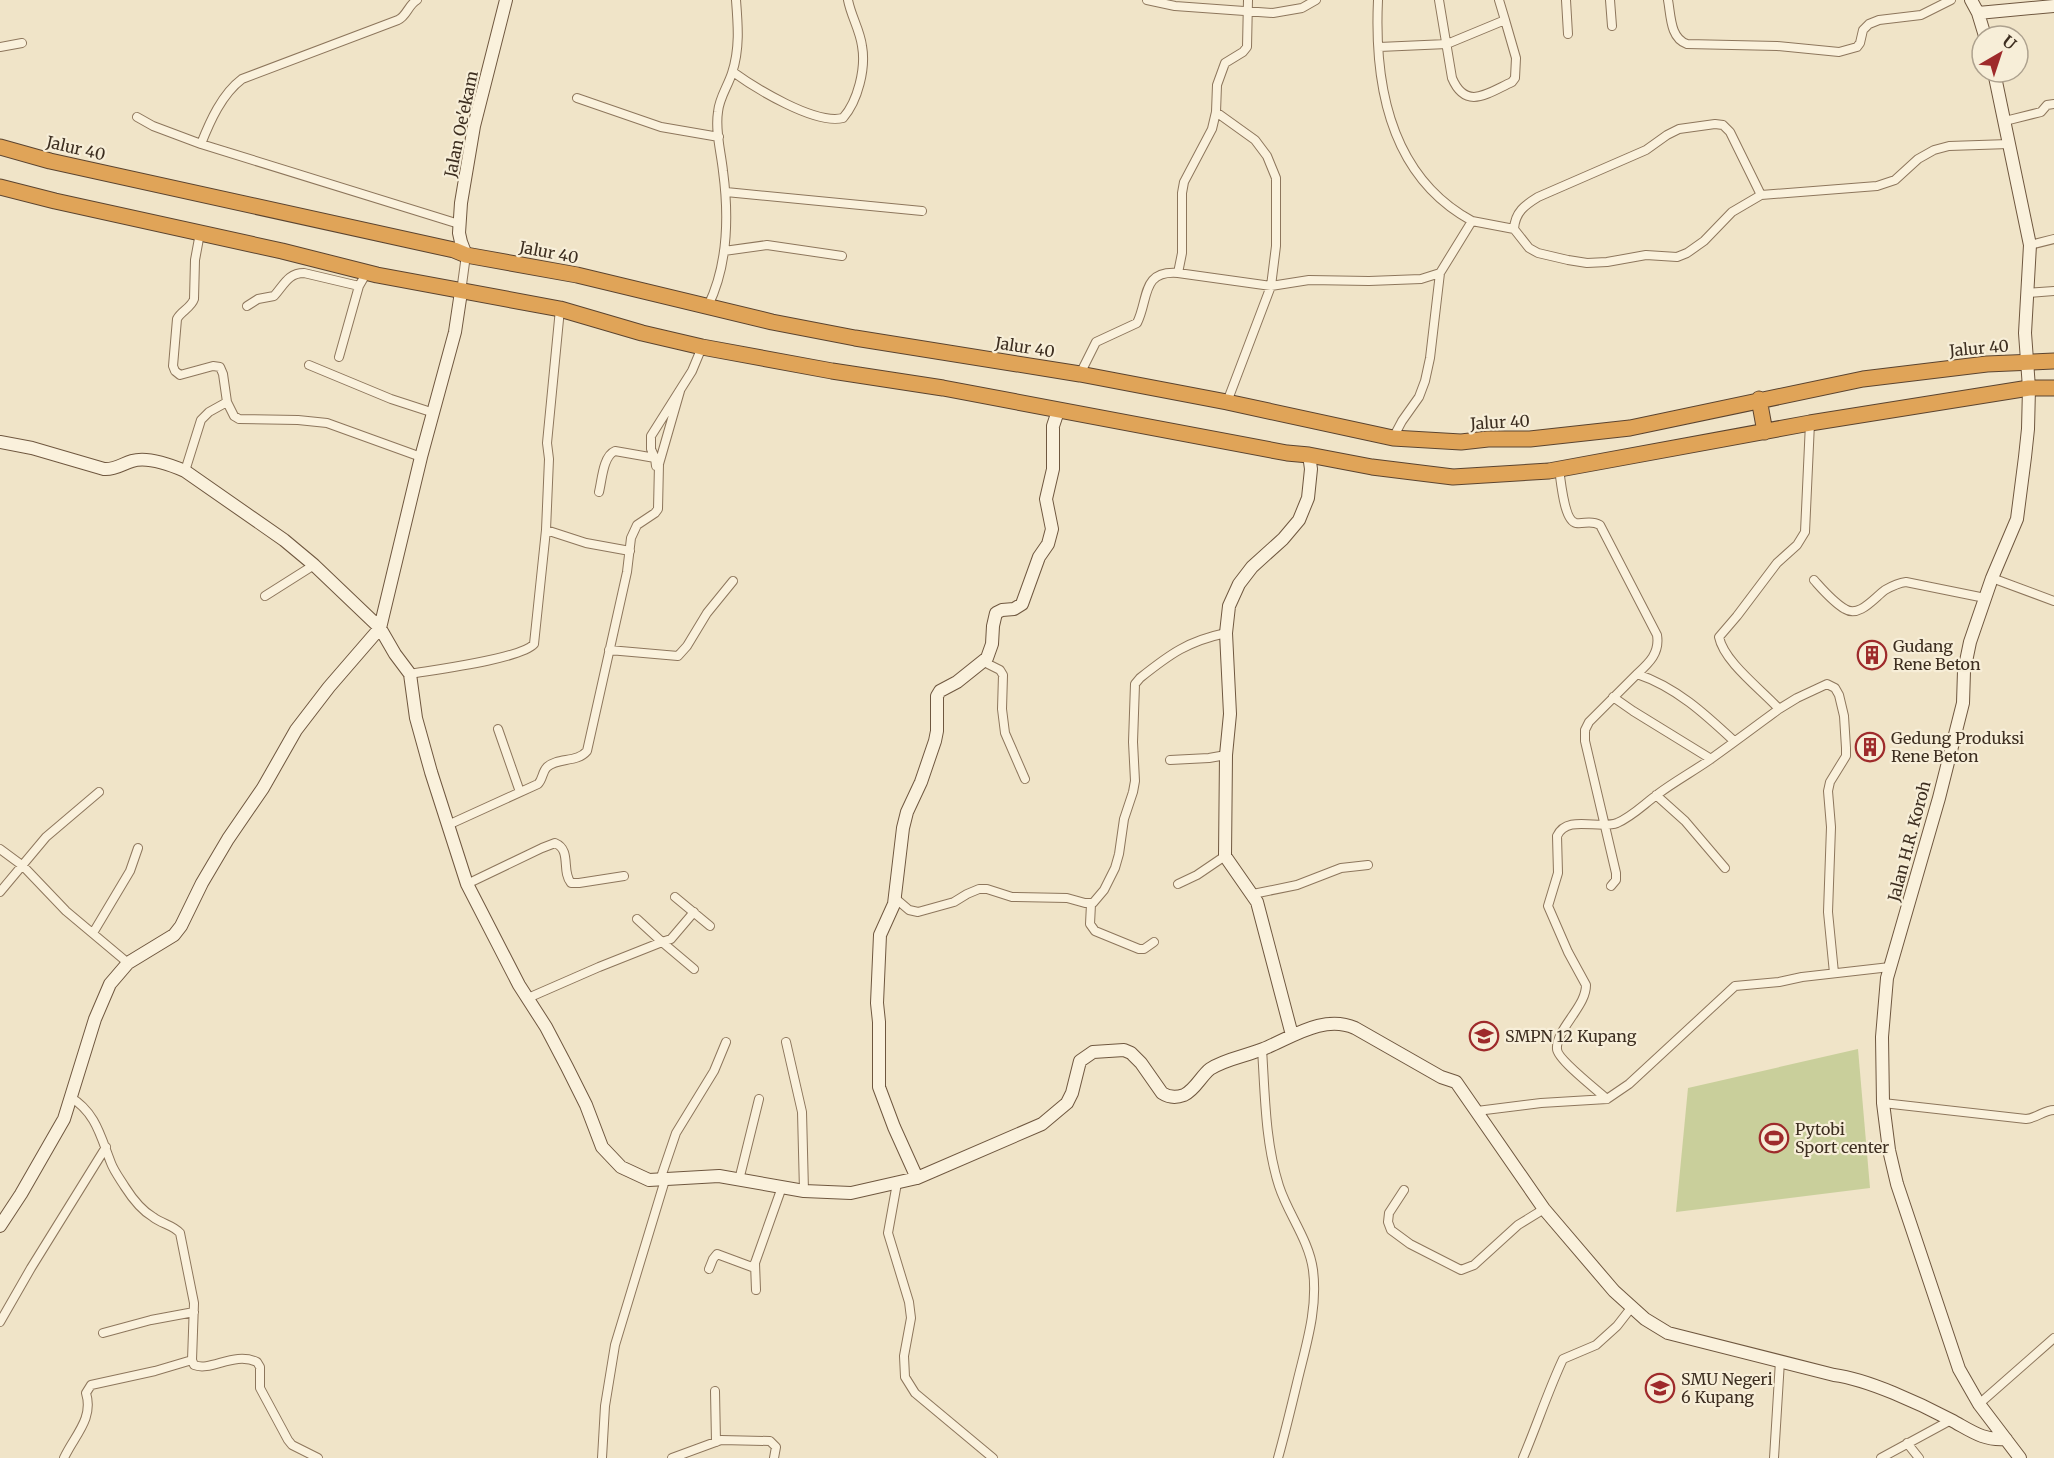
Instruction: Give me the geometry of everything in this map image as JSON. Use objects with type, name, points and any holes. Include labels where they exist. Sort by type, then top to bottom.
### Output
[{"type":"highway","name":"Jalur 40","points":[[0,147],[50,161],[454,250],[466,255],[577,275],[772,322],[855,338],[1080,374],[1227,402],[1393,438],[1461,442],[1488,439],[1530,439],[1630,428],[1863,379],[1987,364],[2054,361]]},
{"type":"highway","points":[[0,187],[367,272],[461,292],[560,309],[642,333],[702,347],[832,371],[943,388],[1287,453],[1453,477],[1559,470],[1810,423],[2029,388],[2054,388]]},
{"type":"highway","points":[[1760,399],[1766,432]]},
{"type":"street","name":"Jalan Oe'ekam","points":[[466,255],[461,242],[459,224],[474,126],[506,0]]},
{"type":"street","points":[[708,306],[720,279],[724,251],[726,192],[718,110],[736,60],[739,35],[736,0]]},
{"type":"street","points":[[733,72],[769,95],[796,108],[824,117],[843,118],[855,96],[864,60],[860,38],[848,0]]},
{"type":"street","points":[[1147,0],[1175,6],[1273,13],[1289,12],[1316,0]]},
{"type":"street","points":[[1178,273],[1182,237],[1182,193],[1190,170],[1212,129],[1216,112],[1217,85],[1225,63],[1247,47],[1248,0]]},
{"type":"street","points":[[1378,0],[1381,78],[1394,135],[1418,176],[1442,202],[1472,221],[1514,229],[1523,242],[1538,253],[1568,260],[1587,263],[1646,255],[1677,257],[1704,241],[1732,212],[1761,195],[1878,186],[1895,180],[1918,159],[1934,150],[1949,146],[2009,144]]},
{"type":"street","points":[[1439,0],[1452,78],[1457,90],[1468,97],[1476,98],[1512,82],[1515,78],[1516,58],[1499,0]]},
{"type":"street","points":[[1566,0],[1568,34]]},
{"type":"street","points":[[1610,0],[1612,26]]},
{"type":"street","points":[[1668,0],[1675,36],[1679,41],[1687,44],[1777,46],[1839,52],[1857,46],[1863,30],[1869,24],[1879,20],[1921,15],[1951,0]]},
{"type":"street","points":[[1971,0],[1981,24]]},
{"type":"street","points":[[201,144],[217,110],[242,79],[398,20],[404,16],[413,1]]},
{"type":"street","points":[[1978,13],[2054,6]]},
{"type":"street","points":[[1379,47],[1447,44],[1505,20]]},
{"type":"street","points":[[0,47],[22,43]]},
{"type":"street","name":"Jalan H.R. Koroh","points":[[1997,84],[2030,245],[2025,333],[2029,388],[2028,429],[2017,519],[1992,578],[1970,642],[1964,671],[1963,703],[1939,798],[1890,967],[1883,1018],[1882,1103],[1897,1184],[1959,1369],[1979,1404],[2020,1458]]},
{"type":"street","points":[[577,98],[661,127],[719,137]]},
{"type":"street","points":[[2005,121],[2044,111],[2047,105],[2054,104]]},
{"type":"street","points":[[1216,112],[1255,140],[1267,156],[1276,178],[1276,236],[1271,286],[1227,402]]},
{"type":"street","points":[[137,117],[153,126],[201,144],[459,224]]},
{"type":"street","points":[[1514,229],[1518,213],[1523,206],[1538,196],[1646,150],[1679,129],[1714,124],[1723,125],[1730,132],[1761,195]]},
{"type":"street","points":[[726,192],[922,211]]},
{"type":"street","points":[[1393,438],[1402,420],[1419,397],[1425,381],[1440,273],[1472,221]]},
{"type":"street","points":[[200,233],[195,260],[194,300],[192,305],[177,319],[173,366],[177,374],[184,375],[213,366],[220,367],[227,402],[234,416],[239,420],[298,420],[327,423],[421,457]]},
{"type":"street","points":[[2030,245],[2054,239]]},
{"type":"street","points":[[724,251],[767,245],[842,256]]},
{"type":"street","points":[[0,1226],[60,1129],[104,994],[128,963],[174,935],[181,926],[202,883],[263,788],[296,730],[328,687],[380,628],[421,457],[455,332],[466,255]]},
{"type":"street","points":[[339,357],[359,286],[367,272]]},
{"type":"street","points":[[1080,374],[1093,347],[1100,339],[1134,325],[1138,321],[1152,280],[1164,272],[1271,286],[1309,280],[1421,279],[1440,273]]},
{"type":"street","points":[[247,306],[258,299],[274,296],[288,278],[297,273],[359,286]]},
{"type":"street","points":[[2027,293],[2054,291]]},
{"type":"street","points":[[410,674],[493,659],[528,650],[535,639],[546,530],[549,459],[547,443],[560,309]]},
{"type":"street","points":[[659,484],[655,458],[651,449],[651,436],[680,391],[702,347]]},
{"type":"street","points":[[309,365],[391,399],[434,413]]},
{"type":"street","points":[[448,825],[540,783],[550,765],[578,759],[587,752],[627,572],[631,538],[637,525],[655,513],[658,508],[658,464],[678,404],[680,391]]},
{"type":"street","points":[[186,471],[201,420],[209,412],[227,402]]},
{"type":"street","points":[[917,1178],[882,1097],[878,1080],[877,1003],[880,935],[895,898],[907,812],[921,782],[937,731],[936,698],[940,691],[957,682],[984,662],[991,649],[996,613],[1014,609],[1022,604],[1039,557],[1048,544],[1052,529],[1046,499],[1053,469],[1053,426],[1058,411]]},
{"type":"street","points":[[1779,709],[1739,668],[1721,644],[1719,637],[1777,563],[1797,545],[1805,532],[1810,423]]},
{"type":"street","points":[[0,441],[104,469],[115,469],[140,460],[167,464],[186,471],[284,540],[314,565],[380,628],[410,674],[416,718],[430,772],[467,884],[567,1066],[586,1105],[602,1147],[608,1156],[630,1173],[649,1180],[718,1176],[804,1191],[851,1193],[917,1178],[1048,1120],[1067,1103],[1072,1093],[1078,1065],[1084,1057],[1093,1052],[1124,1050],[1131,1053],[1162,1093],[1170,1096],[1185,1094],[1217,1065],[1262,1049],[1292,1035],[1311,1028],[1336,1024],[1348,1026],[1441,1077],[1456,1082],[1544,1209],[1614,1291],[1631,1308],[1656,1327],[1668,1333],[1850,1377],[1904,1398],[1951,1420],[1972,1433],[1986,1438],[2006,1439]]},
{"type":"street","points":[[599,492],[607,457],[611,452],[655,458]]},
{"type":"street","points":[[1292,1035],[1257,902],[1225,856],[1226,755],[1230,714],[1226,633],[1229,606],[1239,584],[1252,567],[1299,520],[1308,498],[1311,468],[1309,455]]},
{"type":"street","points":[[1559,470],[1570,520],[1575,523],[1595,522],[1602,527],[1657,635],[1658,642],[1654,655],[1589,722],[1585,730],[1587,757],[1606,825],[1616,873],[1616,880],[1611,886]]},
{"type":"street","points":[[546,530],[586,543],[630,551]]},
{"type":"street","points":[[265,596],[314,565]]},
{"type":"street","points":[[1992,578],[2054,601]]},
{"type":"street","points":[[1814,580],[1849,611],[1866,606],[1896,584],[1906,582],[1985,598]]},
{"type":"street","points":[[609,650],[675,657],[680,655],[707,613],[733,581]]},
{"type":"street","points":[[1154,942],[1144,949],[1139,949],[1095,931],[1090,924],[1091,904],[1104,890],[1115,868],[1124,819],[1133,792],[1135,684],[1179,648],[1204,638],[1226,633]]},
{"type":"street","points":[[984,662],[1000,670],[1003,675],[1002,709],[1005,733],[1025,779]]},
{"type":"street","points":[[1637,674],[1654,679],[1678,694],[1702,711],[1734,741]]},
{"type":"street","points":[[1607,1099],[1578,1074],[1556,1048],[1561,1034],[1583,997],[1586,985],[1568,952],[1548,906],[1558,873],[1557,836],[1564,827],[1577,824],[1606,825],[1618,822],[1640,810],[1656,795],[1711,759],[1779,709],[1821,685],[1827,684],[1839,695],[1844,716],[1846,756],[1830,782],[1828,791],[1831,827],[1828,912],[1834,973]]},
{"type":"street","points":[[1613,697],[1711,759]]},
{"type":"street","points":[[498,729],[520,792]]},
{"type":"street","points":[[1170,760],[1226,755]]},
{"type":"street","points":[[0,892],[46,837],[99,792]]},
{"type":"street","points":[[1656,795],[1685,821],[1725,868]]},
{"type":"street","points":[[467,884],[555,843],[564,850],[567,878],[571,883],[579,884],[624,876]]},
{"type":"street","points":[[93,933],[130,872],[138,848]]},
{"type":"street","points":[[0,849],[23,866],[66,911],[128,963]]},
{"type":"street","points":[[1178,884],[1197,875],[1225,856]]},
{"type":"street","points":[[1253,894],[1297,885],[1341,868],[1368,865]]},
{"type":"street","points":[[895,898],[909,910],[918,912],[954,902],[979,889],[987,889],[1012,897],[1068,898],[1091,904]]},
{"type":"street","points":[[675,897],[711,926]]},
{"type":"street","points":[[528,998],[671,939],[694,912]]},
{"type":"street","points":[[637,919],[694,969]]},
{"type":"street","points":[[1477,1111],[1541,1103],[1607,1099],[1629,1084],[1735,986],[1890,967]]},
{"type":"street","points":[[602,1458],[605,1406],[615,1345],[676,1133],[714,1071],[726,1042]]},
{"type":"street","points":[[786,1042],[802,1113],[804,1191]]},
{"type":"street","points":[[1262,1049],[1265,1106],[1272,1158],[1282,1196],[1308,1250],[1313,1267],[1314,1284],[1313,1313],[1308,1342],[1278,1458]]},
{"type":"street","points":[[70,1097],[78,1102],[93,1120],[106,1147],[111,1164],[125,1188],[143,1210],[161,1222],[174,1227],[180,1233],[194,1312],[192,1360],[194,1365],[199,1367],[227,1359],[255,1360],[260,1367],[260,1388],[288,1440],[296,1448],[318,1458]]},
{"type":"street","points":[[740,1180],[759,1099]]},
{"type":"street","points":[[1882,1103],[2026,1119],[2054,1110]]},
{"type":"street","points":[[0,1322],[106,1147]]},
{"type":"street","points":[[897,1183],[888,1233],[909,1302],[911,1318],[904,1356],[905,1377],[915,1393],[993,1458]]},
{"type":"street","points":[[756,1290],[755,1263],[782,1187]]},
{"type":"street","points":[[1404,1190],[1389,1213],[1388,1222],[1391,1230],[1410,1244],[1461,1270],[1474,1265],[1518,1226],[1544,1209]]},
{"type":"street","points":[[709,1269],[717,1254],[752,1267],[755,1263]]},
{"type":"street","points":[[1522,1458],[1536,1427],[1546,1394],[1563,1359],[1596,1345],[1617,1326],[1631,1308]]},
{"type":"street","points":[[103,1334],[151,1320],[194,1312]]},
{"type":"street","points":[[1979,1404],[2054,1338]]},
{"type":"street","points":[[64,1458],[86,1421],[89,1412],[86,1393],[91,1385],[192,1360]]},
{"type":"street","points":[[1774,1458],[1780,1361]]},
{"type":"street","points":[[715,1391],[716,1442]]},
{"type":"street","points":[[1881,1458],[1951,1420]]},
{"type":"street","points":[[672,1458],[721,1440],[770,1441],[776,1447],[774,1458]]},
{"type":"street","points":[[1907,1443],[1919,1458]]},
{"type":"green space","name":"Pytobi Sport center","points":[[1858,1049],[1870,1188],[1676,1212],[1688,1088]]},
{"type":"place","name":"Gudang Rene Beton","points":[[1872,655]]},
{"type":"place","name":"Gedung Produksi Rene Beton","points":[[1870,747]]},
{"type":"place","name":"SMPN 12 Kupang","points":[[1484,1036]]},
{"type":"place","name":"Pytobi Sport center","points":[[1774,1138]]},
{"type":"place","name":"SMU Negeri 6 Kupang","points":[[1660,1388]]}]
